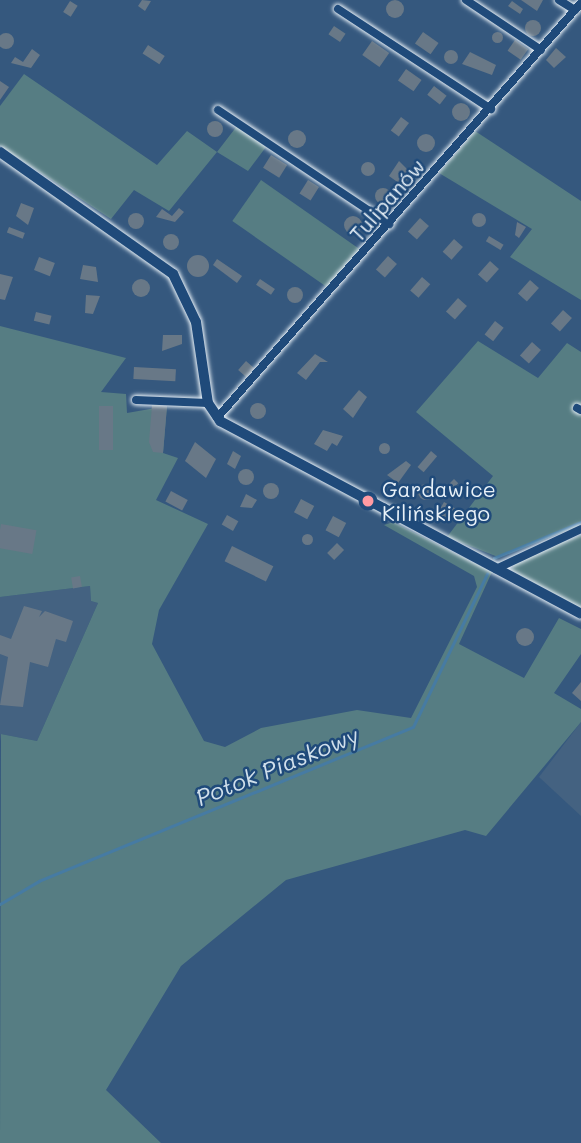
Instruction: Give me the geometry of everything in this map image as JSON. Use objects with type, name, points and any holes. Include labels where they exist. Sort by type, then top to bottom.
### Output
[{"type":"street","points":[[466,0],[541,50]]},
{"type":"street","points":[[559,0],[578,7]]},
{"type":"street","name":"Tulipanów","points":[[216,418],[390,224],[578,7]]},
{"type":"street","points":[[338,9],[491,108]]},
{"type":"street","points":[[218,110],[390,224]]},
{"type":"street","points":[[0,152],[173,274],[197,322],[208,402],[216,418],[581,614]]},
{"type":"street","points":[[136,400],[208,402]]},
{"type":"street","points":[[496,569],[581,529]]},
{"type":"shaded area","points":[[90,586],[91,601],[98,603],[37,741],[1,734],[0,742],[0,597]]},
{"type":"shaded area","points":[[581,722],[581,816],[539,777]]},
{"type":"green space","points":[[24,74],[157,165],[187,131],[217,152],[169,211],[134,190],[111,219],[0,146],[0,106]]},
{"type":"green space","points":[[237,126],[266,147],[248,171],[217,152]]},
{"type":"green space","points":[[475,131],[581,201],[581,300],[510,257],[532,229],[439,173]]},
{"type":"green space","points":[[261,180],[360,249],[331,290],[232,221]]},
{"type":"green space","points":[[0,326],[126,358],[101,392],[126,394],[127,413],[167,406],[163,453],[178,458],[156,500],[208,524],[159,610],[152,644],[204,741],[225,747],[261,728],[357,710],[411,718],[477,587],[474,576],[384,525],[393,522],[492,572],[459,644],[524,678],[559,618],[581,629],[581,654],[554,693],[581,709],[581,722],[486,836],[465,830],[286,880],[181,966],[106,1090],[161,1143],[0,1143],[1,734],[37,741],[98,603],[91,601],[90,586],[0,597]]},
{"type":"green space","points":[[478,341],[538,378],[567,343],[581,352],[581,406],[573,409],[581,415],[581,525],[498,557],[447,537],[493,476],[416,412]]},
{"type":"green space","points":[[581,535],[581,608],[511,570],[517,560]]},
{"type":"building","points":[[142,0],[151,1],[145,11],[138,6]]},
{"type":"building","points":[[395,0],[402,2],[402,16],[395,18],[388,16],[386,9],[388,2]]},
{"type":"building","points":[[521,0],[543,0],[537,11]]},
{"type":"building","points":[[70,1],[78,6],[71,17],[63,12]]},
{"type":"building","points":[[512,1],[523,9],[520,14],[508,6]]},
{"type":"building","points":[[530,20],[536,20],[541,28],[539,34],[530,36],[525,31],[525,25]]},
{"type":"building","points":[[334,26],[346,34],[340,42],[328,34]]},
{"type":"building","points":[[423,32],[439,43],[431,54],[415,43]]},
{"type":"building","points":[[497,32],[501,33],[501,41],[497,42],[493,41],[492,37],[493,33]]},
{"type":"building","points":[[6,33],[14,41],[6,49],[-2,41]]},
{"type":"building","points":[[515,40],[528,49],[521,60],[508,51]]},
{"type":"building","points":[[372,41],[389,53],[379,67],[362,55]]},
{"type":"building","points":[[148,45],[165,56],[159,64],[143,53]]},
{"type":"building","points":[[556,48],[566,57],[554,68],[546,60]]},
{"type":"building","points":[[32,49],[40,55],[31,68],[11,63],[15,57],[23,62]]},
{"type":"building","points":[[448,50],[454,50],[458,57],[454,64],[448,64],[444,60],[444,54]]},
{"type":"building","points":[[470,52],[496,65],[492,75],[462,64]]},
{"type":"building","points":[[406,69],[422,80],[414,91],[398,80]]},
{"type":"building","points":[[0,81],[9,87],[0,100]]},
{"type":"building","points":[[434,86],[447,96],[440,105],[427,95]]},
{"type":"building","points":[[461,103],[467,106],[470,112],[467,118],[461,121],[455,118],[452,112],[455,106]]},
{"type":"building","points":[[401,117],[409,123],[399,137],[391,131]]},
{"type":"building","points":[[212,121],[218,121],[223,129],[221,135],[212,137],[207,132],[207,126]]},
{"type":"building","points":[[297,130],[303,133],[306,139],[303,145],[297,148],[291,145],[288,139],[291,133]]},
{"type":"building","points":[[426,134],[432,137],[435,143],[432,149],[426,152],[420,149],[417,143],[420,137]]},
{"type":"building","points":[[271,155],[287,165],[279,178],[263,168]]},
{"type":"building","points":[[399,161],[411,173],[403,186],[389,176]]},
{"type":"building","points":[[365,162],[371,162],[375,169],[371,176],[365,176],[361,172],[361,166]]},
{"type":"building","points":[[308,180],[319,187],[311,200],[300,194]]},
{"type":"building","points":[[383,188],[389,190],[389,202],[383,204],[377,202],[375,196],[377,190]]},
{"type":"building","points":[[21,203],[34,208],[28,225],[16,216]]},
{"type":"building","points":[[179,208],[184,212],[175,222],[156,217],[162,209],[172,216]]},
{"type":"building","points":[[136,213],[144,221],[136,229],[128,221]]},
{"type":"building","points":[[476,213],[482,213],[486,220],[482,227],[476,227],[472,223],[472,217]]},
{"type":"building","points":[[353,216],[359,219],[362,225],[359,231],[353,234],[347,231],[344,225],[347,219]]},
{"type":"building","points":[[420,218],[429,226],[417,239],[408,231]]},
{"type":"building","points":[[517,222],[526,227],[519,238],[515,235]]},
{"type":"building","points":[[9,227],[25,233],[23,239],[7,233]]},
{"type":"building","points":[[168,234],[174,234],[179,242],[177,248],[168,250],[163,245],[163,239]]},
{"type":"building","points":[[489,236],[504,245],[500,250],[486,241]]},
{"type":"building","points":[[454,239],[463,247],[452,260],[443,252]]},
{"type":"building","points":[[198,255],[208,262],[209,266],[202,276],[198,277],[188,270],[187,266],[194,256]]},
{"type":"building","points":[[388,256],[397,264],[385,277],[376,269]]},
{"type":"building","points":[[39,257],[55,263],[50,276],[34,270]]},
{"type":"building","points":[[217,259],[242,276],[237,283],[213,265]]},
{"type":"building","points":[[490,261],[499,269],[487,282],[478,274]]},
{"type":"building","points":[[83,265],[96,267],[98,282],[80,279]]},
{"type":"building","points":[[0,274],[13,277],[5,300],[0,299]]},
{"type":"building","points":[[422,277],[430,284],[418,298],[410,291]]},
{"type":"building","points":[[141,279],[147,282],[150,288],[147,294],[141,297],[135,294],[132,288],[135,282]]},
{"type":"building","points":[[260,279],[275,289],[271,295],[256,285]]},
{"type":"building","points":[[530,280],[539,288],[527,301],[518,293]]},
{"type":"building","points":[[292,287],[298,287],[303,295],[301,301],[292,303],[287,298],[287,292]]},
{"type":"building","points":[[86,295],[100,296],[93,314],[85,313]]},
{"type":"building","points":[[458,298],[467,306],[455,319],[446,311]]},
{"type":"building","points":[[563,310],[572,318],[560,331],[551,323]]},
{"type":"building","points":[[36,312],[52,316],[49,325],[34,321]]},
{"type":"building","points":[[495,321],[504,328],[493,341],[485,334]]},
{"type":"building","points":[[163,335],[182,335],[182,344],[162,351]]},
{"type":"building","points":[[532,342],[541,350],[529,363],[520,355]]},
{"type":"building","points":[[315,354],[328,362],[320,362],[306,380],[297,373]]},
{"type":"building","points":[[246,361],[254,368],[246,377],[238,370]]},
{"type":"building","points":[[134,367],[176,369],[175,381],[133,379]]},
{"type":"building","points":[[359,390],[367,397],[353,418],[343,409]]},
{"type":"building","points":[[258,403],[266,411],[258,419],[250,411]]},
{"type":"building","points":[[152,405],[167,406],[163,453],[153,452],[149,442]]},
{"type":"building","points":[[99,406],[113,406],[113,450],[99,450]]},
{"type":"building","points":[[323,430],[343,436],[337,446],[332,443],[327,451],[314,444]]},
{"type":"building","points":[[195,442],[216,459],[206,478],[185,461]]},
{"type":"building","points":[[384,443],[388,444],[388,452],[384,453],[380,452],[379,448],[380,444]]},
{"type":"building","points":[[233,451],[241,456],[235,469],[227,464]]},
{"type":"building","points":[[431,451],[437,456],[424,472],[418,467]]},
{"type":"building","points":[[406,461],[411,465],[398,483],[387,475]]},
{"type":"building","points":[[243,469],[249,469],[254,477],[252,483],[243,485],[238,480],[238,474]]},
{"type":"building","points":[[454,479],[458,483],[448,493],[444,489]]},
{"type":"building","points":[[268,483],[274,483],[279,491],[277,497],[268,499],[263,494],[263,488]]},
{"type":"building","points":[[426,484],[434,492],[426,500],[418,492]]},
{"type":"building","points":[[171,491],[188,500],[182,511],[165,502]]},
{"type":"building","points":[[246,494],[257,500],[252,508],[240,507]]},
{"type":"building","points":[[301,499],[314,506],[307,519],[294,512]]},
{"type":"building","points":[[444,502],[456,509],[450,520],[438,513]]},
{"type":"building","points":[[227,515],[238,521],[233,531],[222,525]]},
{"type":"building","points":[[333,516],[346,523],[339,537],[325,530]]},
{"type":"building","points":[[1,524],[36,530],[32,554],[0,548]]},
{"type":"building","points":[[307,533],[313,539],[307,545],[301,539]]},
{"type":"building","points":[[337,543],[344,550],[334,560],[327,553]]},
{"type":"building","points":[[232,546],[273,566],[266,581],[225,561]]},
{"type":"building","points":[[80,576],[82,587],[73,588],[71,578]]},
{"type":"building","points":[[24,606],[42,611],[39,617],[45,611],[73,621],[66,642],[56,639],[48,667],[30,662],[23,707],[0,705],[8,657],[0,654],[0,635],[11,639]]},
{"type":"building","points":[[525,628],[531,631],[534,637],[531,643],[525,646],[519,643],[516,637],[519,631]]},
{"type":"building","points":[[581,682],[581,701],[572,693]]},
{"type":"waterway","name":"Potok Piaskowy","points":[[494,558],[581,522]]},
{"type":"waterway","name":"Potok Piaskowy","points":[[0,904],[39,881],[413,727],[487,574]]},
{"type":"place","name":"Gardawice Kilińskiego","points":[[368,501]]}]
